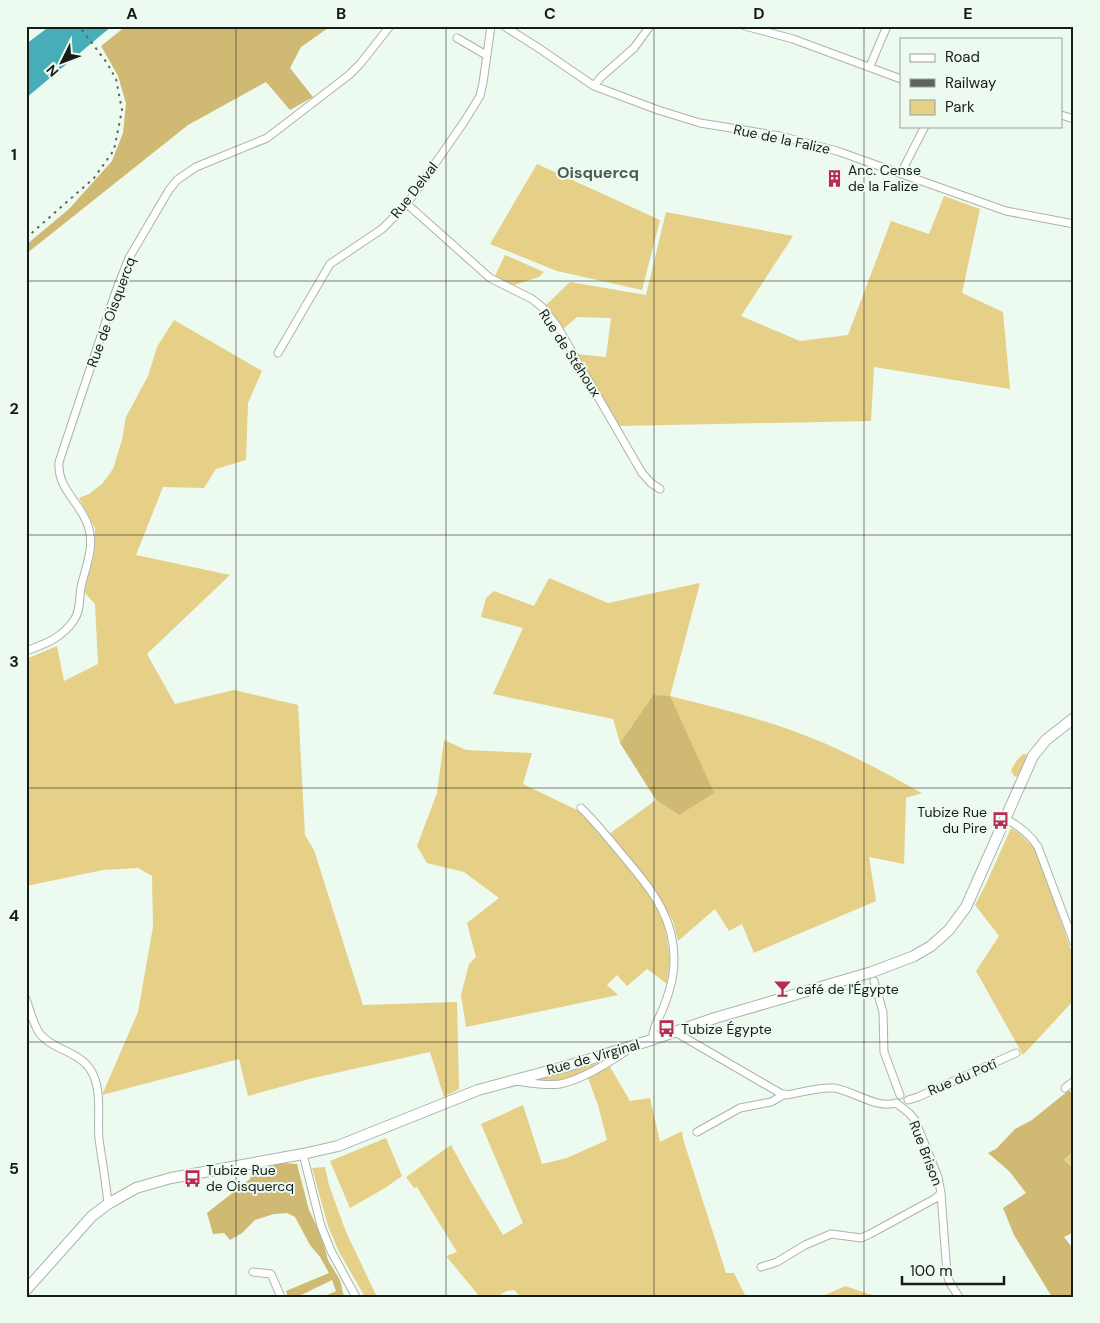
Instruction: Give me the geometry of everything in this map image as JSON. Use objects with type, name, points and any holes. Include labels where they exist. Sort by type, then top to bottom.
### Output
[{"type":"street","name":"Rue de Oisquercq","points":[[26,651],[51,642],[61,635],[74,620],[78,611],[81,588],[91,549],[91,537],[82,511],[60,481],[59,462],[121,277],[136,246],[169,190],[177,180],[196,167],[267,138],[349,75],[390,26]]},
{"type":"street","name":"Rue Delval","points":[[278,354],[330,264],[382,229],[407,204],[464,122],[480,96],[491,26]]},
{"type":"street","name":"Rue de la Falize","points":[[504,26],[594,86],[679,117],[700,123],[757,132],[837,150],[1006,210],[1074,224]]},
{"type":"street","points":[[594,86],[601,77],[634,48],[650,26]]},
{"type":"street","points":[[744,26],[792,39],[900,79]]},
{"type":"street","points":[[870,66],[887,26]]},
{"type":"street","points":[[457,38],[486,55]]},
{"type":"street","points":[[1062,115],[1074,119]]},
{"type":"street","points":[[901,173],[924,128]]},
{"type":"street","name":"Rue de Stéhoux","points":[[407,204],[490,278],[532,299],[545,309],[572,351],[642,473],[660,489]]},
{"type":"street","name":"Rue de Virginal","points":[[26,1290],[80,1228],[108,1204],[136,1188],[153,1182],[338,1146],[478,1090],[634,1046],[896,964],[914,956],[931,946],[951,927],[966,907],[1033,756],[1046,740],[1074,718]]},
{"type":"street","points":[[581,808],[640,876],[661,905],[667,918],[673,948],[673,974],[668,994],[653,1032],[653,1040]]},
{"type":"street","points":[[1006,819],[1028,834],[1038,847],[1074,943]]},
{"type":"street","points":[[874,981],[883,1012],[884,1052],[900,1095],[908,1100]]},
{"type":"street","points":[[26,999],[34,1022],[41,1034],[51,1044],[79,1058],[89,1068],[96,1080],[99,1139],[108,1204]]},
{"type":"street","points":[[675,1032],[785,1094]]},
{"type":"street","points":[[509,1080],[536,1084],[560,1084],[577,1079],[634,1046]]},
{"type":"street","name":"Rue du Potî","points":[[899,1105],[906,1104],[908,1100],[1016,1053]]},
{"type":"street","points":[[1065,1088],[1074,1081]]},
{"type":"street","points":[[697,1132],[740,1108],[771,1102],[785,1094],[835,1088],[887,1104],[899,1105],[896,1098],[900,1095]]},
{"type":"street","name":"Rue Brison","points":[[899,1105],[915,1120],[938,1177],[948,1275],[950,1283],[959,1297]]},
{"type":"street","points":[[303,1154],[321,1226],[331,1251],[356,1297]]},
{"type":"street","points":[[761,1267],[777,1262],[830,1234],[861,1238],[936,1198],[941,1193]]},
{"type":"street","points":[[253,1272],[272,1274],[281,1297]]},
{"type":"green space","points":[[537,164],[660,220],[642,290],[557,271],[490,244]]},
{"type":"green space","points":[[944,196],[980,209],[962,293],[1003,312],[1010,389],[874,367],[871,421],[619,426],[576,354],[606,357],[611,318],[577,317],[562,330],[546,305],[570,282],[646,295],[666,212],[793,236],[741,316],[800,341],[848,335],[891,221],[929,234]]},
{"type":"green space","points":[[505,255],[544,272],[539,277],[514,285],[495,276]]},
{"type":"green space","points":[[174,320],[262,371],[248,403],[246,460],[216,469],[204,488],[163,487],[136,555],[230,575],[147,654],[175,704],[234,690],[298,705],[305,835],[314,850],[363,1005],[457,1002],[459,1089],[444,1097],[430,1052],[313,1078],[248,1096],[239,1059],[102,1095],[138,1012],[153,927],[152,876],[138,868],[103,870],[26,886],[26,659],[57,646],[64,681],[98,664],[95,604],[84,592],[94,555],[95,528],[79,498],[89,494],[102,484],[113,469],[122,440],[126,417],[148,376],[157,347]]},
{"type":"green space","points":[[549,578],[608,603],[700,583],[670,696],[758,719],[809,737],[852,756],[922,793],[906,798],[904,864],[869,857],[876,901],[754,953],[742,924],[729,931],[715,909],[678,941],[673,921],[655,891],[609,834],[656,800],[679,815],[653,695],[620,743],[613,719],[493,694],[523,628],[481,617],[486,598],[494,591],[534,606]]},
{"type":"green space","points":[[444,740],[466,750],[532,753],[523,784],[581,812],[636,875],[655,902],[664,920],[670,958],[667,984],[647,969],[627,986],[617,975],[607,985],[618,995],[466,1027],[461,995],[469,964],[476,957],[467,923],[499,898],[464,872],[427,863],[417,846],[437,793]]},
{"type":"green space","points":[[1023,754],[1029,755],[1020,777],[1014,776],[1011,770]]},
{"type":"green space","points":[[1011,828],[1019,833],[1036,850],[1074,959],[1074,1000],[1023,1055],[976,971],[999,936],[975,905]]},
{"type":"green space","points":[[600,1063],[581,1074],[559,1081],[530,1081]]},
{"type":"green space","points":[[609,1065],[630,1101],[650,1098],[660,1142],[682,1131],[726,1273],[734,1273],[746,1297],[521,1297],[514,1290],[506,1291],[497,1297],[480,1297],[446,1256],[457,1252],[417,1187],[414,1188],[406,1177],[451,1145],[503,1235],[523,1223],[481,1124],[523,1105],[542,1164],[567,1158],[607,1140],[598,1105],[588,1078]]},
{"type":"green space","points":[[386,1138],[402,1176],[350,1208],[330,1161]]},
{"type":"green space","points":[[1074,1150],[1074,1169],[1064,1160]]},
{"type":"green space","points":[[325,1167],[329,1185],[346,1232],[377,1297],[365,1297],[339,1252],[328,1226],[312,1168]]},
{"type":"green space","points":[[845,1286],[878,1297],[821,1297]]},
{"type":"shaded area","points":[[126,26],[331,26],[301,47],[290,68],[313,97],[290,110],[266,82],[188,125],[26,254],[26,245],[69,209],[112,161],[123,133],[126,103],[118,76],[101,46]]},
{"type":"shaded area","points":[[653,695],[670,696],[714,793],[679,815],[656,800],[620,743]]},
{"type":"shaded area","points":[[1069,1090],[1074,1097],[1074,1150],[1064,1160],[1074,1169],[1074,1232],[1064,1237],[1074,1250],[1074,1297],[1052,1297],[1014,1235],[1003,1208],[1026,1193],[1010,1172],[988,1153],[996,1149],[1015,1129],[1032,1120]]},
{"type":"shaded area","points":[[282,1163],[297,1164],[309,1210],[321,1235],[328,1260],[340,1280],[344,1297],[323,1297],[336,1291],[332,1280],[297,1297],[288,1297],[286,1291],[329,1273],[320,1257],[310,1245],[295,1217],[287,1213],[274,1214],[255,1220],[242,1233],[230,1240],[224,1233],[213,1234],[207,1213],[250,1179],[253,1171]]},
{"type":"water","points":[[50,26],[112,26],[26,98],[26,44]]},
{"type":"railway","points":[[26,238],[94,178],[114,150],[122,110],[116,79],[107,63],[79,26]]},
{"type":"place","name":"Anc. Cense de la Falize","points":[[834,178]]},
{"type":"place","name":"Tubize Rue du Pire","points":[[1001,820]]},
{"type":"place","name":"café de l'Égypte","points":[[782,989]]},
{"type":"place","name":"Tubize Égypte","points":[[667,1029]]},
{"type":"place","name":"Tubize Rue de Oisquercq","points":[[192,1178]]},
{"type":"district","name":"Oisquercq","points":[[598,172]]}]
